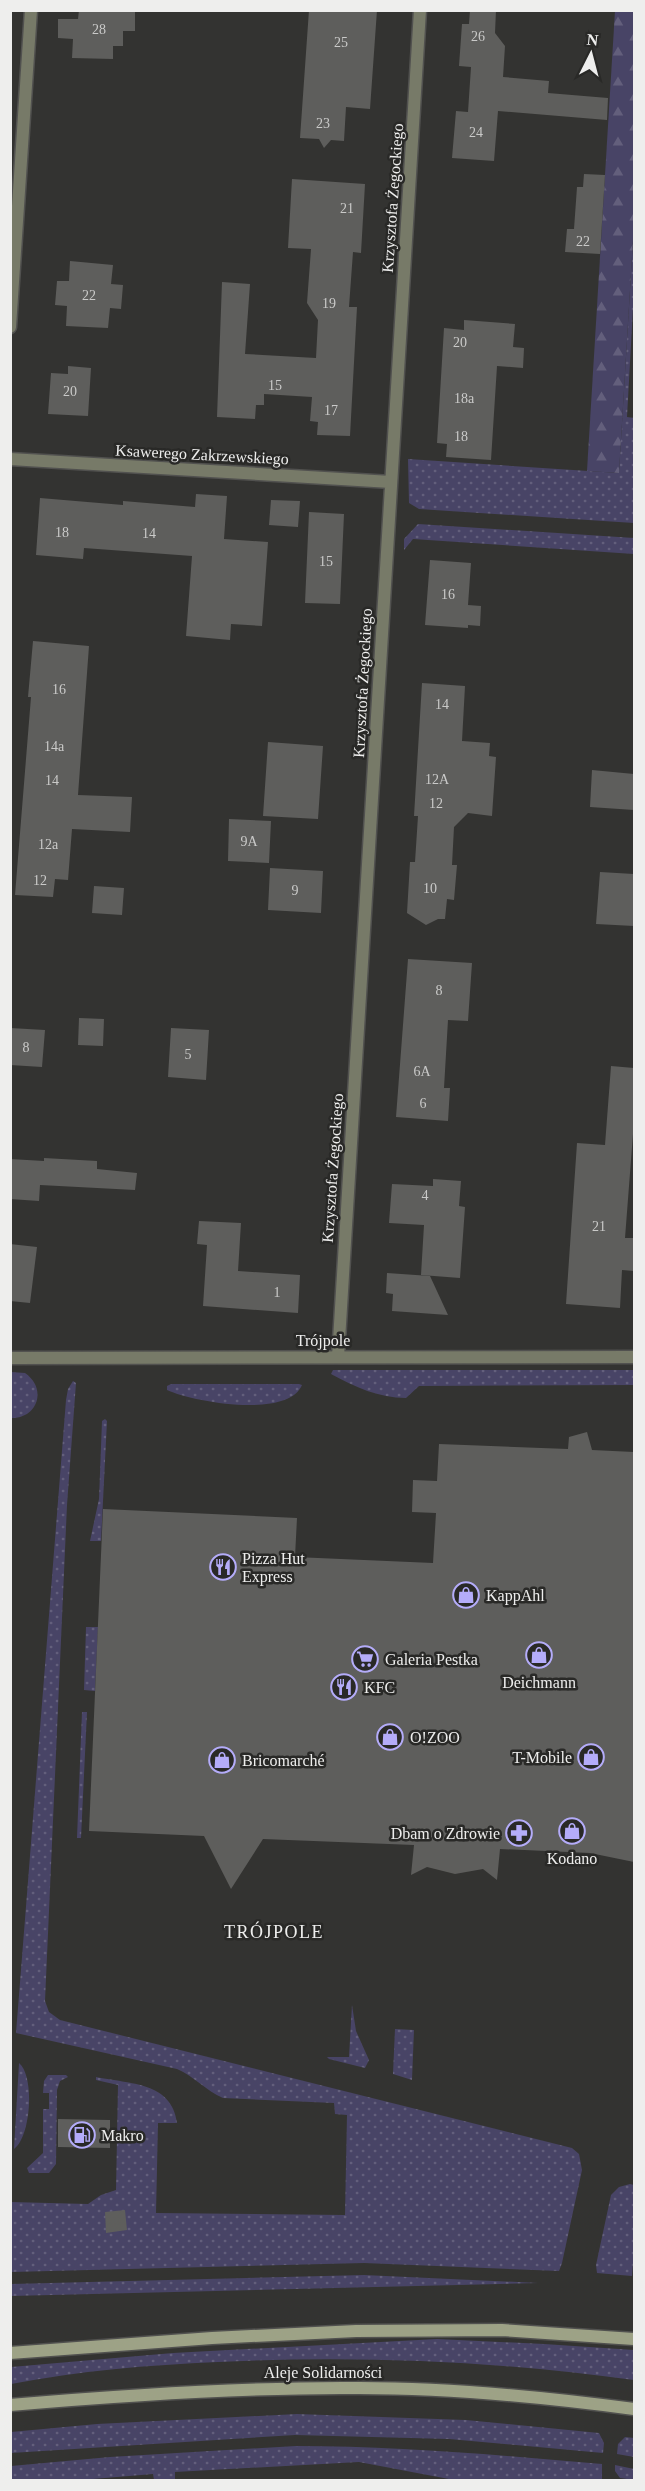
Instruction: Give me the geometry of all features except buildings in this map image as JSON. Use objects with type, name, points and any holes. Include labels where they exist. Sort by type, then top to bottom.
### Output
[{"type":"street","points":[[10,327],[31,10]]},
{"type":"street","name":"Krzysztofa Żegockiego","points":[[338,1357],[420,10]]},
{"type":"street","name":"Ksawerego Zakrzewskiego","points":[[10,459],[391,482]]},
{"type":"street","name":"Trójpole","points":[[10,1358],[634,1357]]},
{"type":"street","points":[[10,2353],[201,2339],[356,2331],[502,2330],[634,2339]]},
{"type":"street","name":"Aleje Solidarności","points":[[10,2405],[242,2389],[361,2388],[497,2395],[634,2409]]},
{"type":"green space","points":[[615,11],[634,11],[634,223],[619,473],[587,471]]},
{"type":"green space","points":[[634,223],[634,290],[627,417],[634,418],[634,523],[419,509],[409,503],[408,459],[619,473]]},
{"type":"green space","points":[[418,524],[634,538],[634,554],[413,539],[404,550],[404,539]]},
{"type":"green space","points":[[333,1370],[634,1370],[634,1385],[419,1386],[406,1398],[396,1398],[367,1391],[349,1383],[331,1374]]},
{"type":"green space","points":[[11,1372],[25,1373],[32,1380],[38,1395],[33,1408],[27,1414],[11,1418]]},
{"type":"green space","points":[[73,1381],[76,1383],[67,1505],[45,2001],[49,2012],[60,2020],[572,2148],[579,2154],[582,2170],[559,2271],[364,2263],[11,2272],[10,2202],[88,2204],[101,2195],[116,2190],[118,2085],[96,2080],[96,2077],[147,2087],[158,2092],[173,2110],[177,2123],[158,2123],[156,2213],[345,2215],[347,2115],[335,2114],[334,2103],[223,2098],[177,2069],[16,2033],[66,1400],[68,1389]]},
{"type":"green space","points":[[171,1384],[302,1385],[293,1395],[279,1402],[239,1405],[180,1395],[167,1390],[167,1386]]},
{"type":"green space","points":[[105,1419],[107,1421],[101,1541],[90,1541],[99,1499],[102,1421]]},
{"type":"green space","points":[[86,1627],[98,1627],[95,1691],[84,1690]]},
{"type":"green space","points":[[82,1712],[87,1712],[81,1838],[77,1838]]},
{"type":"green space","points":[[352,2005],[356,2031],[369,2060],[365,2068],[327,2057],[349,2057]]},
{"type":"green space","points":[[395,2029],[414,2030],[412,2080],[393,2074]]},
{"type":"green space","points":[[19,2063],[27,2080],[29,2106],[24,2132],[14,2149]]},
{"type":"green space","points":[[48,2075],[68,2077],[60,2081],[57,2090],[56,2164],[49,2173],[29,2173],[27,2168],[43,2153],[43,2109],[49,2109],[49,2093],[43,2093],[44,2081]]},
{"type":"green space","points":[[634,2185],[632,2276],[597,2273],[596,2265],[611,2195],[619,2187]]},
{"type":"green space","points":[[364,2275],[538,2283],[11,2296],[11,2284]]},
{"type":"green space","points":[[437,2339],[634,2350],[634,2380],[479,2364],[322,2359],[140,2367],[88,2372],[11,2384],[11,2367],[173,2353]]},
{"type":"green space","points":[[297,2414],[466,2420],[599,2433],[604,2443],[603,2453],[449,2439],[295,2435],[11,2453],[11,2432],[97,2424]]},
{"type":"green space","points":[[625,2437],[634,2438],[634,2457],[617,2454],[618,2444]]},
{"type":"green space","points":[[296,2446],[411,2449],[602,2464],[602,2480],[454,2480],[359,2462],[175,2472],[175,2480],[154,2480],[153,2474],[81,2480],[11,2480],[11,2466],[110,2457]]},
{"type":"green space","points":[[615,2465],[634,2469],[634,2480],[620,2478],[615,2471]]},
{"type":"place","name":"Pizza Hut Express","points":[[223,1567]]},
{"type":"place","name":"KappAhl","points":[[466,1595]]},
{"type":"place","name":"Deichmann","points":[[539,1655]]},
{"type":"place","name":"Galeria Pestka","points":[[365,1659]]},
{"type":"place","name":"KFC","points":[[344,1687]]},
{"type":"place","name":"O!ZOO","points":[[390,1737]]},
{"type":"place","name":"T-Mobile","points":[[591,1757]]},
{"type":"place","name":"Bricomarché","points":[[222,1760]]},
{"type":"place","name":"Kodano","points":[[572,1831]]},
{"type":"place","name":"Dbam o Zdrowie","points":[[519,1833]]},
{"type":"place","name":"Makro","points":[[82,2135]]},
{"type":"district","name":"TRÓJPOLE","points":[[274,1932]]}]
